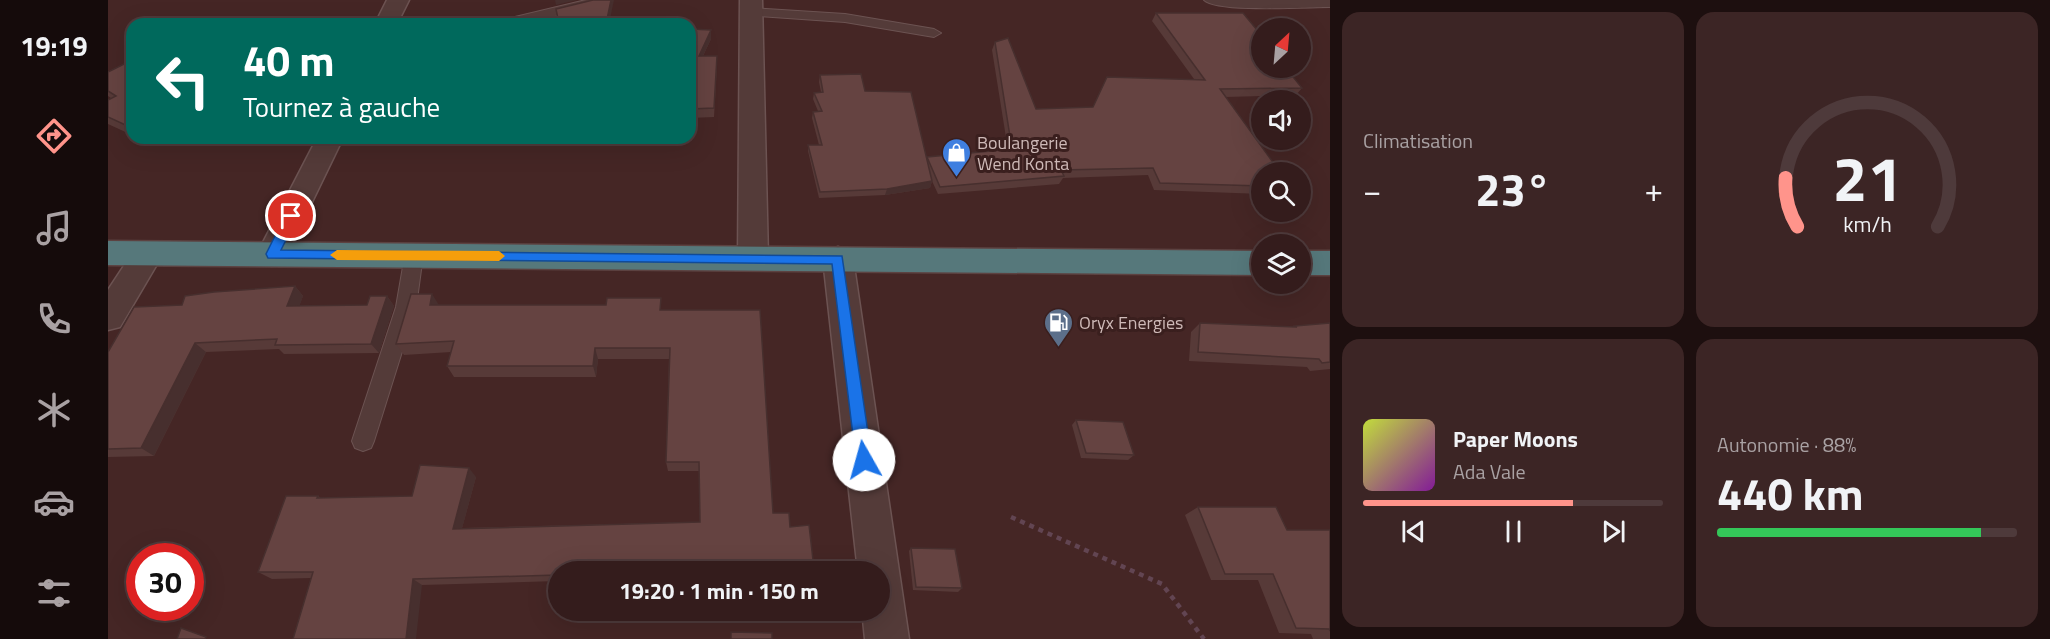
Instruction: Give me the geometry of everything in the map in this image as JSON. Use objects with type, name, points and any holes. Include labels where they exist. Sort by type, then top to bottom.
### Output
[{"type":"highway","points":[[108,253],[1251,263]]},
{"type":"highway","points":[[1311,263],[1330,263]]},
{"type":"street","points":[[389,18],[398,0]]},
{"type":"street","points":[[751,6],[753,258]]},
{"type":"street","points":[[272,254],[327,144]]},
{"type":"street","points":[[108,317],[148,254]]},
{"type":"street","points":[[838,259],[877,561]]},
{"type":"street","points":[[885,621],[887,639]]},
{"type":"lane","points":[[528,18],[603,0]]},
{"type":"lane","points":[[1211,0],[1238,4],[1330,3]]},
{"type":"lane","points":[[751,6],[845,18],[934,33]]},
{"type":"lane","points":[[363,441],[406,308],[414,255]]},
{"type":"path","points":[[1011,517],[1162,584],[1204,639]]},
{"type":"building","points":[[593,0],[611,0],[607,18],[558,18],[556,9]]},
{"type":"building","points":[[1156,13],[1243,13],[1251,23],[1251,78],[1294,78],[1302,88],[1220,89],[1251,132],[1251,150],[1264,150],[1273,162],[1251,162],[1251,186],[1160,183],[1153,168],[1061,170],[1064,176],[940,187],[927,157],[1012,149],[995,42],[1008,38],[1036,109],[1093,107],[1107,77],[1205,80]]},
{"type":"building","points":[[696,29],[711,30],[699,56],[717,56],[714,108],[696,109]]},
{"type":"building","points":[[126,63],[126,125],[108,117],[108,100],[116,96],[108,91],[108,72]]},
{"type":"building","points":[[861,74],[865,91],[911,92],[932,181],[887,189],[820,192],[808,145],[822,145],[813,112],[822,111],[814,93],[823,92],[820,75]]},
{"type":"building","points":[[295,286],[287,306],[367,305],[370,296],[387,296],[371,344],[275,345],[277,339],[195,343],[141,448],[108,449],[108,352],[134,307],[182,305],[185,296],[214,292]]},
{"type":"building","points":[[411,294],[432,294],[430,305],[606,305],[607,298],[661,298],[660,310],[760,310],[773,513],[789,513],[790,527],[809,525],[813,560],[548,561],[548,575],[413,579],[406,639],[293,639],[313,572],[258,572],[286,496],[318,496],[317,498],[412,496],[420,465],[469,468],[453,529],[700,522],[699,462],[666,462],[670,348],[595,348],[593,366],[447,366],[454,341],[396,344]]},
{"type":"building","points":[[1200,323],[1297,327],[1295,326],[1330,323],[1330,362],[1322,363],[1319,359],[1198,352]]},
{"type":"building","points":[[1076,420],[1123,422],[1134,455],[1086,453]]},
{"type":"building","points":[[1198,507],[1276,507],[1287,530],[1330,530],[1330,631],[1329,629],[1296,628],[1273,574],[1225,574]]},
{"type":"building","points":[[911,548],[955,549],[962,588],[916,587]]},
{"type":"building","points":[[181,628],[206,637],[205,639],[177,639]]},
{"type":"building","points":[[731,632],[772,633],[772,639],[731,639]]},
{"type":"slow traffic","points":[[337,255],[499,256]]},
{"type":"place","name":"Boulangerie Wend Konta","points":[[956,178]]},
{"type":"place","name":"Oryx Energies","points":[[1058,348]]},
{"type":"route","points":[[291,216],[272,254],[838,259],[864,460]]}]
